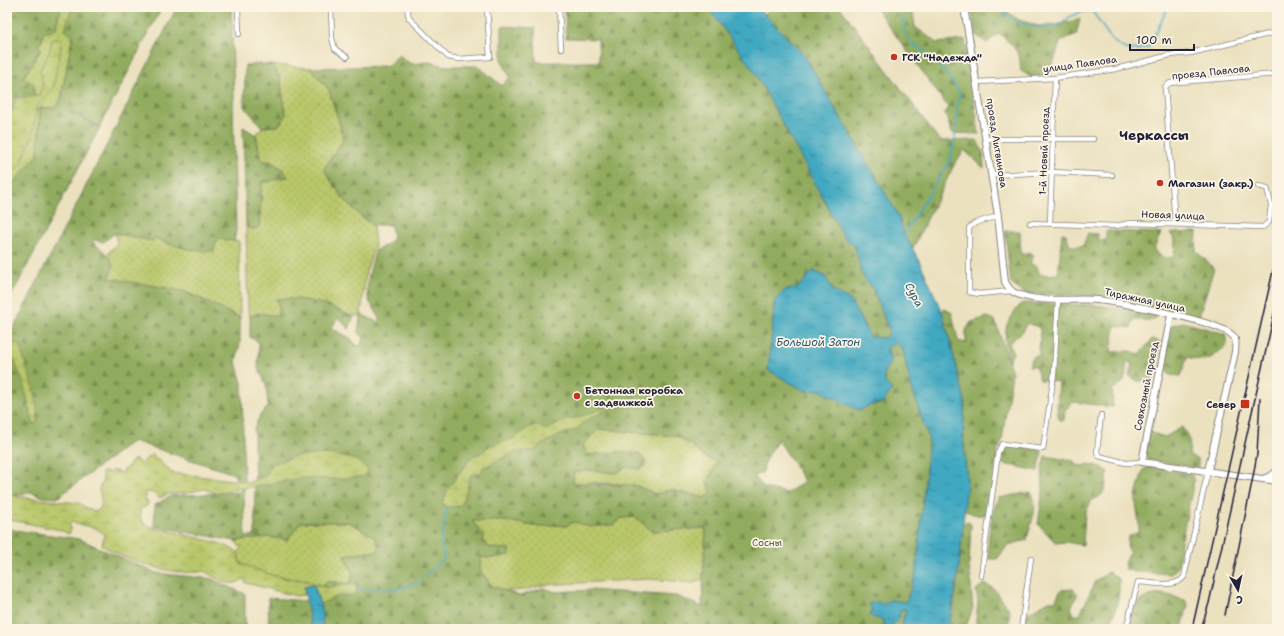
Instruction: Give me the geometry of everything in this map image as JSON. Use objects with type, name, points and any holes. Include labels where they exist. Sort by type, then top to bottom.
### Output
[{"type":"main road","name":"проезд Литвинова","points":[[964,7],[978,82],[998,216],[1005,282],[1011,291]]},
{"type":"main road","name":"Тиражная улица","points":[[1011,291],[1032,297],[1058,300],[1097,300],[1131,306],[1219,327],[1234,336],[1236,340],[1234,352],[1208,471]]},
{"type":"main road","name":"Совхозный проезд","points":[[1142,462],[1171,315]]},
{"type":"main road","points":[[1142,462],[1277,481]]},
{"type":"main road","points":[[1261,479],[1271,476],[1277,471]]},
{"type":"street","points":[[238,7],[240,34]]},
{"type":"street","points":[[331,7],[332,38],[335,49],[347,57]]},
{"type":"street","points":[[407,7],[408,18],[416,27],[424,32],[448,57],[458,59],[490,57],[486,7]]},
{"type":"street","points":[[560,7],[561,49]]},
{"type":"street","name":"улица Павлова","points":[[978,82],[1056,78],[1124,67],[1150,60],[1191,53],[1277,32]]},
{"type":"street","name":"проезд Павлова","points":[[1175,224],[1165,87],[1179,82],[1277,74]]},
{"type":"street","name":"1-й Новый проезд","points":[[1050,224],[1056,78]]},
{"type":"street","points":[[986,139],[1093,139]]},
{"type":"street","points":[[991,175],[1052,172],[1112,175]]},
{"type":"street","name":"Новая улица","points":[[1030,223],[1116,226],[1130,223],[1263,227],[1269,222],[1271,205],[1267,188],[1258,186]]},
{"type":"street","points":[[998,216],[975,223],[969,228],[968,292],[979,294],[1011,291]]},
{"type":"street","points":[[981,576],[998,452],[1002,444],[1043,449],[1054,374],[1058,300]]},
{"type":"street","points":[[1101,415],[1097,452],[1104,459],[1126,463],[1142,462]]},
{"type":"street","points":[[1126,629],[1138,582],[1172,584],[1181,581],[1184,577],[1208,471]]},
{"type":"street","points":[[1020,629],[1031,558]]},
{"type":"green space","points":[[7,7],[61,7],[55,30],[43,33],[42,41],[38,44],[41,50],[23,78],[34,84],[34,106],[7,160]]},
{"type":"green space","points":[[61,7],[72,7],[73,34],[61,99],[55,108],[40,108],[38,155],[7,190],[7,160],[22,78],[41,50],[38,44],[42,41],[43,33],[55,30]]},
{"type":"green space","points":[[72,7],[162,7],[100,126],[69,112],[100,127],[7,304],[7,190],[38,155],[40,108],[55,108],[61,99],[73,35],[65,30]]},
{"type":"green space","name":"Сосны","points":[[177,7],[231,7],[236,231],[234,241],[217,239],[214,251],[199,251],[169,244],[155,238],[152,241],[115,233],[103,242],[94,240],[92,242],[105,252],[111,259],[113,268],[109,278],[184,291],[240,318],[240,343],[236,362],[242,383],[245,537],[255,535],[254,429],[260,415],[268,407],[266,384],[258,368],[259,342],[250,337],[250,317],[258,313],[277,316],[279,307],[276,299],[298,299],[316,302],[353,317],[349,329],[338,318],[331,328],[350,338],[359,347],[364,338],[358,332],[361,314],[379,323],[376,311],[369,300],[367,291],[369,273],[376,250],[387,245],[393,238],[391,225],[373,225],[345,200],[324,169],[343,140],[329,90],[311,68],[387,66],[399,55],[411,64],[429,62],[446,66],[478,66],[502,86],[510,77],[502,61],[502,26],[535,28],[536,62],[599,62],[598,39],[566,38],[565,7],[708,7],[756,74],[844,237],[855,246],[862,275],[873,289],[890,333],[884,338],[870,337],[850,300],[833,291],[825,276],[813,271],[798,288],[785,290],[775,300],[768,370],[805,391],[819,390],[860,411],[867,406],[883,403],[892,389],[885,383],[884,371],[891,362],[887,347],[896,343],[903,350],[911,386],[929,439],[916,574],[906,602],[890,600],[883,620],[887,629],[323,629],[322,612],[317,592],[328,581],[350,584],[353,574],[344,555],[379,551],[376,538],[349,522],[301,522],[287,540],[269,537],[235,541],[154,526],[155,505],[171,496],[241,492],[234,474],[133,441],[57,498],[43,497],[31,492],[17,496],[7,492],[7,341]],"holes":[[[599,429],[677,436],[691,445],[703,456],[717,462],[710,477],[706,481],[711,492],[705,498],[671,490],[656,494],[634,485],[573,483],[574,472],[590,470],[615,473],[627,467],[639,469],[645,467],[645,461],[639,453],[619,452],[587,455],[583,445]],[[778,439],[804,481],[788,493],[764,488],[754,476],[763,472],[765,461]],[[635,517],[652,531],[706,528],[702,607],[676,596],[590,590],[556,592],[543,588],[520,596],[492,586],[480,570],[481,557],[491,558],[510,555],[509,549],[490,548],[483,542],[484,536],[472,521],[507,521],[539,527],[556,525],[566,526],[574,522],[589,527],[612,525],[622,518]]]},
{"type":"green space","points":[[772,7],[840,7],[940,141],[977,140],[983,153],[984,168],[964,150],[954,165],[913,248],[904,234],[898,215],[804,55],[764,14]]},
{"type":"green space","points":[[875,7],[912,7],[915,27],[937,43],[965,40],[979,134],[952,133],[945,113],[948,107]]},
{"type":"green space","points":[[971,7],[1001,7],[1019,20],[1038,26],[1056,25],[1080,19],[1076,35],[1066,38],[1061,42],[1054,61],[1048,70],[1042,76],[1031,77],[1021,71],[1019,55],[1013,46],[999,33],[987,43],[976,35]]},
{"type":"green space","points":[[58,38],[62,40],[53,89],[37,106],[32,136],[21,164],[7,178],[7,125],[16,98],[39,96],[43,84],[40,70],[49,53],[52,40]]},
{"type":"green space","points":[[245,65],[272,65],[280,77],[286,115],[278,126],[262,127],[244,106]]},
{"type":"green space","points":[[272,65],[311,68],[329,90],[343,140],[324,169],[359,215],[373,225],[375,246],[366,272],[361,314],[353,317],[316,303],[286,299],[276,299],[279,307],[277,316],[258,313],[250,317],[248,313],[246,227],[252,229],[259,227],[262,182],[270,182],[284,170],[272,162],[261,160],[256,135],[262,127],[278,126],[286,115],[280,77]]},
{"type":"green space","points":[[243,127],[256,135],[261,160],[277,165],[288,177],[262,182],[259,227],[252,229],[246,227]]},
{"type":"green space","points":[[1005,231],[1020,231],[1021,255],[1029,252],[1034,255],[1030,264],[1037,266],[1040,275],[1058,274],[1062,233],[1066,234],[1070,246],[1083,246],[1088,233],[1098,234],[1098,240],[1106,240],[1106,231],[1161,233],[1154,249],[1160,256],[1168,258],[1174,257],[1175,240],[1170,233],[1197,232],[1196,251],[1214,268],[1198,319],[1098,296],[1024,293],[1011,284]]},
{"type":"green space","points":[[115,233],[152,241],[155,238],[171,245],[216,239],[239,241],[240,318],[197,297],[109,278],[113,266],[107,255],[117,243]]},
{"type":"green space","points":[[1022,303],[1095,305],[1158,314],[1154,320],[1133,320],[1131,328],[1115,326],[1111,352],[1131,351],[1140,354],[1152,339],[1161,342],[1153,381],[1138,381],[1129,376],[1132,364],[1126,361],[1126,375],[1123,382],[1112,389],[1113,407],[1073,402],[1065,410],[1064,420],[1059,420],[1057,407],[1059,382],[1040,380],[1035,366],[1029,366],[1033,356],[1039,356],[1040,329],[1026,323],[1024,330],[1009,343],[1013,353],[1009,361],[1005,337],[1006,330],[1015,310]]},
{"type":"green space","points":[[945,309],[952,313],[958,341],[966,343],[966,330],[971,322],[988,317],[995,320],[1012,373],[1002,440],[997,452],[993,491],[987,514],[984,515],[975,514],[964,509],[967,481],[963,435],[965,401],[942,311]]},
{"type":"green space","points":[[1183,322],[1226,334],[1227,345],[1213,356],[1205,360],[1187,357],[1181,376],[1170,375],[1162,366],[1172,325]]},
{"type":"green space","points":[[7,331],[14,343],[19,344],[35,393],[38,420],[34,425],[21,376],[9,350],[10,343],[7,338]]},
{"type":"green space","points":[[618,403],[621,404],[584,421],[577,430],[562,434],[539,446],[534,451],[517,451],[483,468],[480,473],[471,475],[466,494],[460,506],[447,507],[442,503],[449,487],[473,455],[480,454],[483,450],[494,444],[512,439],[531,427],[540,427],[546,430],[566,420]]},
{"type":"green space","points":[[1182,427],[1190,440],[1189,455],[1198,460],[1198,468],[1148,460],[1145,453],[1150,432],[1165,437]]},
{"type":"green space","points":[[599,429],[677,436],[691,445],[703,456],[717,462],[710,477],[711,492],[705,498],[671,490],[656,494],[634,485],[588,482],[612,525],[622,518],[636,517],[653,531],[706,528],[703,579],[694,583],[649,579],[544,585],[524,590],[506,591],[492,586],[480,570],[480,557],[491,558],[510,555],[509,549],[490,548],[483,542],[484,536],[471,521],[463,480],[539,527],[556,525],[566,526],[574,472],[590,470],[615,473],[627,467],[639,469],[645,461],[632,454],[625,453],[587,455],[583,445]]},
{"type":"green space","points":[[1002,446],[1039,450],[1042,452],[1038,471],[999,463]]},
{"type":"green space","points":[[152,454],[172,473],[250,482],[266,476],[273,464],[296,456],[329,454],[357,460],[368,470],[364,476],[342,479],[302,478],[215,493],[204,489],[187,493],[169,494],[159,498],[154,493],[147,492],[145,501],[148,502],[147,506],[140,509],[141,521],[148,526],[225,545],[238,553],[240,563],[274,576],[308,581],[327,588],[356,584],[357,592],[353,595],[338,596],[320,604],[314,585],[304,587],[305,595],[296,596],[246,583],[243,579],[238,582],[228,583],[204,571],[193,573],[165,570],[137,562],[102,545],[104,535],[98,529],[72,521],[70,523],[70,533],[68,534],[61,530],[11,520],[7,517],[7,493],[17,497],[78,503],[93,511],[97,511],[102,503],[99,489],[103,480],[102,472],[110,472],[112,470],[121,473],[135,459],[141,464]]},
{"type":"green space","points":[[1045,456],[1074,461],[1075,465],[1085,466],[1087,464],[1102,467],[1108,472],[1103,493],[1092,500],[1085,513],[1083,545],[1066,542],[1056,543],[1038,524],[1043,489],[1042,467]]},
{"type":"green space","points":[[1150,467],[1191,474],[1194,481],[1180,548],[1178,567],[1171,574],[1135,572],[1125,569],[1124,563],[1130,553],[1127,546],[1128,537],[1138,532],[1139,528],[1136,501],[1137,490],[1144,469]]},
{"type":"green space","points":[[1031,492],[1035,504],[1034,516],[1027,540],[1008,545],[997,559],[989,559],[988,544],[990,528],[998,498]]},
{"type":"green space","points":[[301,522],[349,522],[376,538],[379,551],[344,555],[353,574],[350,584],[328,581],[322,586],[308,581],[274,576],[240,564],[238,553],[241,548],[235,541],[269,537],[287,540]]},
{"type":"green space","points":[[967,522],[971,524],[969,564],[973,608],[965,629],[946,629],[954,604],[956,591],[962,525]]},
{"type":"green space","points":[[7,529],[79,539],[156,573],[212,579],[245,594],[245,629],[201,629],[203,624],[195,621],[170,629],[7,629]]},
{"type":"green space","points":[[1109,572],[1119,579],[1119,592],[1117,605],[1107,629],[1022,629],[1026,614],[1049,601],[1055,601],[1061,590],[1073,589],[1078,594],[1071,607],[1074,615],[1080,615],[1095,581]]},
{"type":"green space","points":[[984,584],[993,588],[1010,610],[1009,622],[1005,626],[1005,629],[975,629],[978,602],[976,590]]},
{"type":"green space","points":[[1164,594],[1185,600],[1188,605],[1182,628],[1131,629],[1132,613],[1138,602],[1149,596]]},
{"type":"green space","points":[[268,598],[307,601],[311,629],[269,629]]},
{"type":"green space","points":[[901,609],[906,609],[901,629],[888,629],[898,620]]},
{"type":"green space","points":[[195,621],[203,624],[201,629],[170,629]]},
{"type":"water","points":[[708,7],[757,7],[804,55],[898,215],[904,234],[917,256],[942,311],[965,401],[963,435],[967,481],[959,567],[951,615],[946,629],[901,629],[906,609],[901,609],[898,620],[888,629],[884,626],[883,620],[870,616],[872,609],[869,604],[878,601],[882,605],[890,600],[906,602],[916,574],[929,439],[911,386],[903,350],[896,343],[887,347],[891,362],[884,371],[885,383],[892,389],[883,403],[867,406],[860,411],[819,390],[805,391],[768,370],[775,300],[785,290],[798,288],[813,271],[825,276],[833,291],[850,300],[870,337],[884,338],[890,333],[873,289],[862,275],[855,246],[844,237],[756,74]]},
{"type":"water","points":[[314,585],[322,612],[323,629],[311,629],[304,587]]},
{"type":"waterway","points":[[904,7],[903,27],[911,43],[924,51],[937,63],[960,94],[957,106],[957,127],[950,160],[904,234]]},
{"type":"waterway","points":[[998,7],[1010,18],[1018,22],[1043,28],[1059,26],[1074,15],[1092,11],[1114,42],[1121,47],[1138,50],[1149,47],[1168,7]]},
{"type":"waterway","points":[[356,589],[396,589],[415,584],[444,559],[441,543],[447,507]]},
{"type":"railway","points":[[1192,629],[1277,253]]},
{"type":"railway","points":[[1201,629],[1209,603],[1277,301]]},
{"type":"railway","points":[[1225,615],[1257,454],[1260,398]]},
{"type":"place","name":"ГСК \"Надежда\"","points":[[894,57]]},
{"type":"place","name":"Магазин (закр.)","points":[[1160,183]]},
{"type":"place","name":"Бетонная коробка с задвижкой","points":[[577,396]]},
{"type":"place","name":"Север","points":[[1245,404]]},
{"type":"district","name":"Черкассы","points":[[1154,135]]},
{"type":"water label","name":"Сура","points":[[914,295]]},
{"type":"water label","name":"Большой Затон","points":[[818,342]]}]
